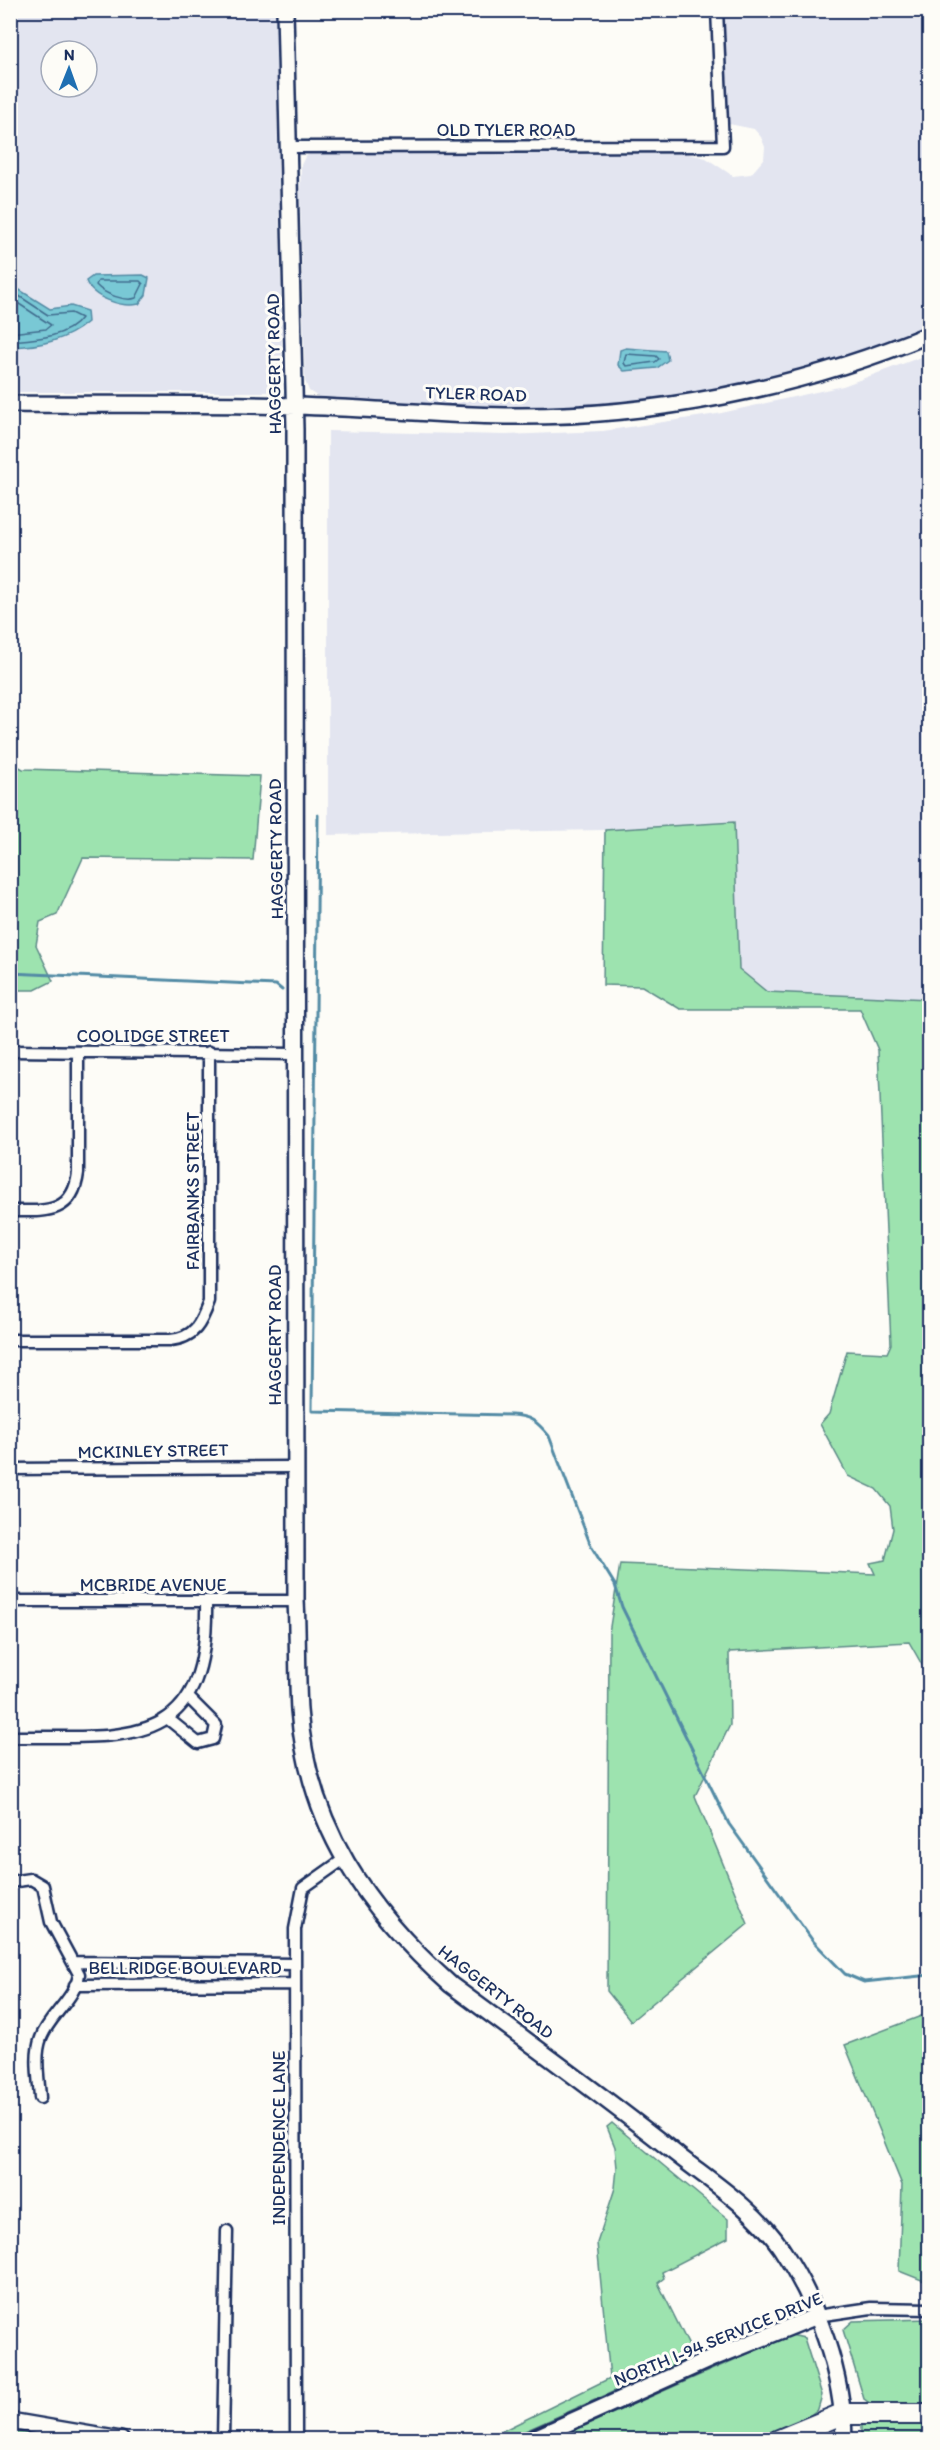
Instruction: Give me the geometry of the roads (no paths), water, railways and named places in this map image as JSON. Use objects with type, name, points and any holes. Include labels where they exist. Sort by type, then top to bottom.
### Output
[{"type":"highway","points":[[779,2439],[842,2414],[930,2414]]},
{"type":"main road","name":"HAGGERTY ROAD","points":[[285,10],[294,406],[296,1601],[299,1711],[305,1752],[320,1806],[344,1859],[389,1924],[443,1978],[635,2121],[759,2223],[781,2248],[817,2316],[827,2343],[842,2414],[844,2439]]},
{"type":"main road","name":"TYLER ROAD","points":[[10,404],[294,406],[505,416],[631,409],[715,396],[798,378],[871,356],[930,334]]},
{"type":"main road","name":"NORTH I-94 SERVICE DRIVE","points":[[530,2439],[712,2358],[817,2316]]},
{"type":"main road","points":[[10,2421],[121,2439]]},
{"type":"street","name":"OLD TYLER ROAD","points":[[289,147],[723,146],[717,10]]},
{"type":"street","name":"COOLIDGE STREET","points":[[10,1051],[295,1054]]},
{"type":"street","points":[[10,1211],[51,1210],[68,1201],[75,1189],[78,1173],[78,1052]]},
{"type":"street","name":"FAIRBANKS STREET","points":[[10,1340],[170,1340],[190,1335],[198,1327],[209,1299],[209,1052]]},
{"type":"street","name":"MCKINLEY STREET","points":[[10,1469],[295,1467]]},
{"type":"street","name":"MCBRIDE AVENUE","points":[[10,1601],[296,1601]]},
{"type":"street","points":[[10,1737],[123,1736],[143,1731],[167,1718],[188,1697],[201,1670],[204,1654],[206,1602]]},
{"type":"street","points":[[167,1718],[198,1743],[213,1739],[216,1725],[188,1697]]},
{"type":"street","name":"INDEPENDENCE LANE","points":[[296,2439],[296,1914],[303,1888],[344,1859]]},
{"type":"street","points":[[10,1882],[30,1879],[43,1886],[51,1922],[76,1966],[79,1979],[42,2036],[38,2051],[40,2098]]},
{"type":"street","name":"BELLRIDGE BOULEVARD","points":[[76,1966],[295,1964]]},
{"type":"street","name":"BELLRIDGE BOULEVARD","points":[[75,1985],[295,1984]]},
{"type":"street","points":[[223,2439],[227,2231]]},
{"type":"street","name":"NORTH I-94 SERVICE DRIVE","points":[[817,2316],[870,2308],[930,2308]]},
{"type":"water","points":[[143,275],[149,278],[146,295],[139,304],[132,305],[116,303],[101,297],[89,287],[86,281],[93,276]]},
{"type":"water","points":[[10,284],[50,309],[71,306],[87,311],[88,322],[71,334],[52,341],[11,347]]},
{"type":"water","points":[[626,348],[666,351],[668,360],[657,368],[624,371],[618,365],[620,350]]},
{"type":"waterway","points":[[318,815],[312,1411],[511,1415],[528,1418],[541,1427],[549,1436],[591,1546],[615,1585],[622,1607],[729,1824],[813,1941],[845,1974],[864,1982],[930,1975]]},
{"type":"waterway","points":[[10,973],[276,985],[282,990]]}]
